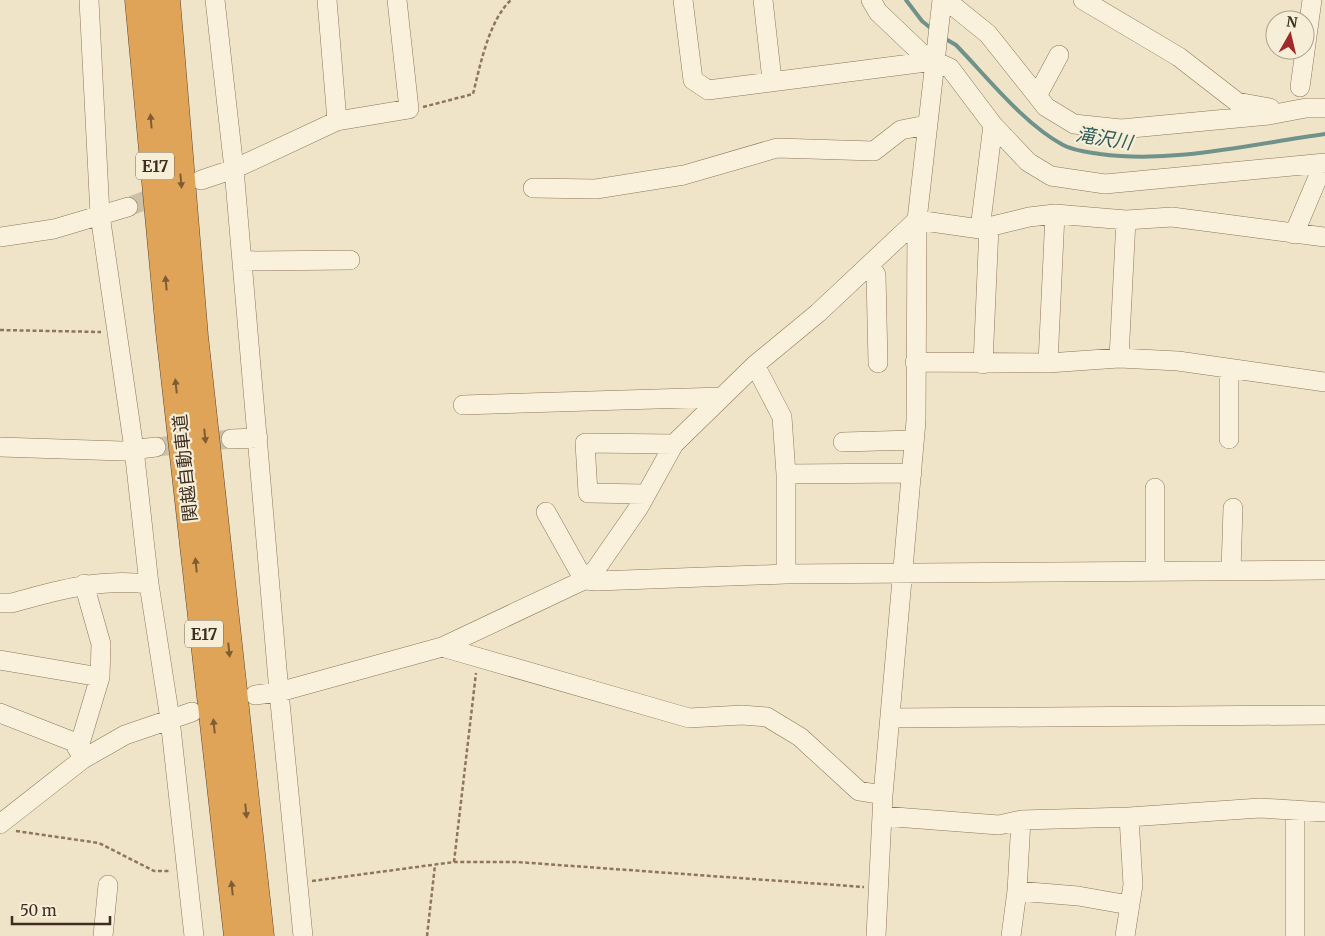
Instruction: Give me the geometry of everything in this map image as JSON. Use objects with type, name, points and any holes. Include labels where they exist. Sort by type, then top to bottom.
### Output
[{"type":"highway","name":"関越自動車道","points":[[139,0],[171,342],[238,936]]},
{"type":"highway","name":"関越自動車道","points":[[166,0],[194,336],[260,936]]},
{"type":"street","points":[[89,0],[100,215],[134,449],[149,584],[170,719],[194,936]]},
{"type":"street","points":[[215,0],[234,169],[296,883],[303,936]]},
{"type":"street","points":[[327,0],[337,121]]},
{"type":"street","points":[[201,180],[234,169],[337,121],[409,109],[397,0]]},
{"type":"street","points":[[683,0],[693,80],[708,90],[772,80],[934,61]]},
{"type":"street","points":[[763,0],[772,80]]},
{"type":"street","points":[[871,0],[878,12],[934,61],[950,68],[993,125],[1028,162],[1052,176],[1105,184],[1324,163],[1294,234]]},
{"type":"street","points":[[876,936],[883,795],[904,574],[914,440],[917,220],[926,125],[944,0],[988,34],[1046,108],[1074,124],[1121,129],[1287,112],[1306,108],[1325,108]]},
{"type":"street","points":[[1083,0],[1179,57],[1237,102],[1287,112]]},
{"type":"street","points":[[1300,87],[1312,0]]},
{"type":"street","points":[[1037,96],[1059,54]]},
{"type":"street","points":[[533,188],[596,189],[684,174],[777,148],[874,151],[901,130],[926,125]]},
{"type":"street","points":[[983,364],[985,228],[993,125]]},
{"type":"street","points":[[0,237],[54,229],[128,207]]},
{"type":"street","points":[[917,220],[985,228],[1029,216],[1055,214],[1126,220],[1172,217],[1325,237]]},
{"type":"street","points":[[1048,363],[1055,214]]},
{"type":"street","points":[[255,695],[279,692],[442,647],[584,580],[596,569],[646,494],[674,444],[755,365],[818,313],[917,220]]},
{"type":"street","points":[[1119,358],[1126,220]]},
{"type":"street","points":[[242,261],[350,260]]},
{"type":"street","points":[[870,265],[876,275],[878,363]]},
{"type":"street","points":[[915,362],[1048,363],[1119,358],[1178,362],[1325,382]]},
{"type":"street","points":[[755,365],[782,417],[786,474],[786,574]]},
{"type":"street","points":[[1229,369],[1229,439]]},
{"type":"street","points":[[464,405],[722,397]]},
{"type":"street","points":[[232,439],[258,438]]},
{"type":"street","points":[[843,442],[914,440]]},
{"type":"street","points":[[646,494],[588,493],[585,443],[674,444]]},
{"type":"street","points":[[0,447],[122,451],[156,447]]},
{"type":"street","points":[[786,474],[912,473]]},
{"type":"street","points":[[1155,488],[1155,572]]},
{"type":"street","points":[[1232,571],[1233,508]]},
{"type":"street","points":[[546,512],[584,580]]},
{"type":"street","points":[[584,580],[622,581],[786,574],[1325,570]]},
{"type":"street","points":[[0,603],[11,603],[84,584],[119,580],[149,584]]},
{"type":"street","points":[[80,754],[100,677],[101,644],[84,584]]},
{"type":"street","points":[[442,647],[689,718],[742,715],[767,718],[800,737],[859,791],[883,795]]},
{"type":"street","points":[[0,660],[100,677]]},
{"type":"street","points":[[5,827],[80,754],[192,712]]},
{"type":"street","points":[[0,713],[74,742],[80,754]]},
{"type":"street","points":[[891,718],[1325,714]]},
{"type":"street","points":[[882,816],[999,825],[1022,820],[1130,817],[1260,808],[1325,812]]},
{"type":"street","points":[[1295,936],[1296,810]]},
{"type":"street","points":[[1125,936],[1132,885],[1130,817]]},
{"type":"street","points":[[1011,936],[1017,891],[1022,820]]},
{"type":"street","points":[[103,936],[108,885]]},
{"type":"street","points":[[1017,891],[1078,896],[1130,905]]},
{"type":"path","points":[[409,109],[473,94],[482,57],[503,7],[511,0]]},
{"type":"path","points":[[0,330],[117,332]]},
{"type":"path","points":[[454,862],[478,656]]},
{"type":"path","points":[[5,827],[99,843],[154,871],[187,872]]},
{"type":"path","points":[[296,883],[454,862],[517,862],[878,887]]},
{"type":"path","points":[[427,936],[435,865]]},
{"type":"waterway","name":"滝沢川","points":[[906,0],[922,21],[933,30]]},
{"type":"waterway","name":"滝沢川","points":[[944,38],[956,45],[1006,99],[1034,125],[1063,145],[1076,150],[1128,156],[1184,155],[1325,134]]},
{"type":"tunnel","points":[[128,207],[167,192]]},
{"type":"tunnel","points":[[156,447],[231,439]]}]
